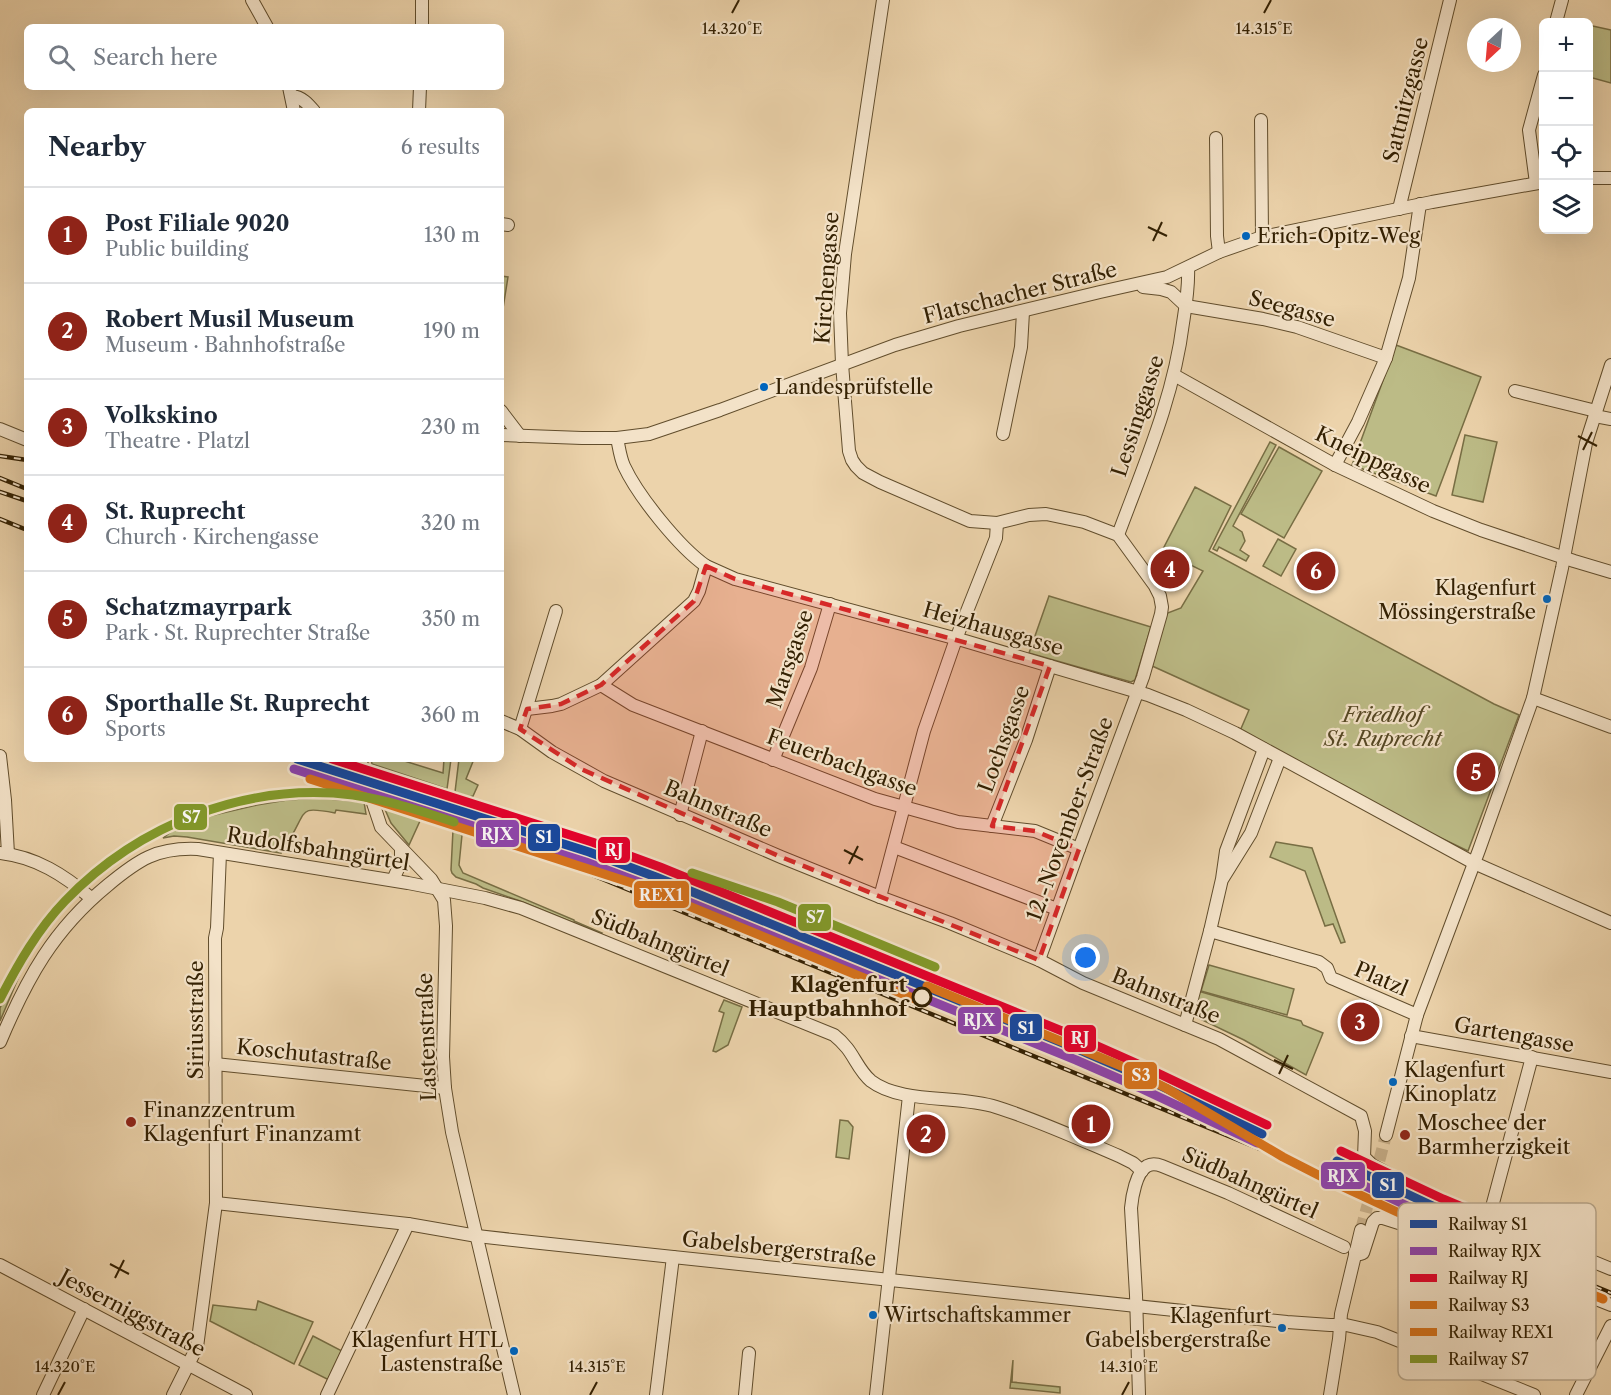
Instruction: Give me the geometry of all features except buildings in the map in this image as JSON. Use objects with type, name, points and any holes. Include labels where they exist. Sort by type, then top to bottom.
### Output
[{"type":"street","points":[[252,0],[265,24]]},
{"type":"street","points":[[422,0],[422,24]]},
{"type":"street","name":"Kirchengasse","points":[[883,0],[844,254],[840,313],[849,451],[852,460],[863,472],[880,482],[970,521],[997,523],[1029,515],[1046,514],[1084,522],[1118,535]]},
{"type":"street","name":"Sattnitzgasse","points":[[1399,209],[1450,0]]},
{"type":"street","points":[[1557,18],[1562,0]]},
{"type":"street","points":[[419,108],[420,90]]},
{"type":"street","points":[[291,92],[294,108]]},
{"type":"street","points":[[291,92],[311,108]]},
{"type":"street","points":[[1539,93],[1529,130],[1540,180]]},
{"type":"street","points":[[1261,120],[1262,237]]},
{"type":"street","points":[[1216,138],[1217,236],[1220,252]]},
{"type":"street","points":[[1593,178],[1611,178]]},
{"type":"street","name":"Flatschacher Straße","points":[[504,436],[617,438],[649,434],[933,333],[1167,277],[1220,252],[1262,237],[1539,182]]},
{"type":"street","points":[[1335,465],[1358,422],[1386,358],[1409,278],[1420,204]]},
{"type":"street","name":"Lessinggasse","points":[[1118,535],[1162,417],[1174,375],[1186,306],[1188,268]]},
{"type":"street","points":[[1133,285],[1161,289],[1177,297],[1186,306]]},
{"type":"street","name":"Seegasse","points":[[1186,306],[1297,327],[1386,358]]},
{"type":"street","points":[[1003,434],[1021,347],[1023,312]]},
{"type":"street","points":[[1386,1135],[1417,1015],[1533,698],[1564,558],[1586,443],[1611,365]]},
{"type":"street","name":"Kneippgasse","points":[[1174,375],[1335,465],[1433,511],[1480,530],[1611,572]]},
{"type":"street","points":[[1515,391],[1611,419]]},
{"type":"street","points":[[504,415],[520,436]]},
{"type":"street","points":[[0,429],[24,439]]},
{"type":"street","name":"Heizhausgasse","points":[[617,438],[624,465],[649,506],[688,551],[706,566],[735,579],[1138,691],[1235,733],[1474,863],[1611,923]]},
{"type":"street","points":[[880,897],[923,736],[956,639],[996,538],[997,523]]},
{"type":"street","points":[[1118,535],[1160,596],[1161,614],[1138,691]]},
{"type":"street","points":[[527,709],[561,704],[600,685],[694,601],[706,566]]},
{"type":"street","name":"Marsgasse","points":[[773,760],[811,668],[830,604]]},
{"type":"street","points":[[520,729],[556,611]]},
{"type":"street","name":"Lochsgasse","points":[[992,826],[1026,740],[1050,666]]},
{"type":"street","name":"Feuerbachgasse","points":[[600,685],[633,705],[874,799],[958,822],[1035,831],[1079,849]]},
{"type":"street","name":"12.-November-Straße","points":[[1039,960],[1138,691]]},
{"type":"street","points":[[1533,698],[1611,728]]},
{"type":"street","name":"Bahnstraße","points":[[504,722],[520,729],[581,769],[680,815],[1039,960],[1083,983],[1234,1046],[1351,1109],[1360,1116],[1364,1124],[1364,1157],[1372,1165],[1416,1189],[1451,1203]]},
{"type":"street","points":[[680,815],[702,731]]},
{"type":"street","points":[[1185,1025],[1210,932],[1226,851],[1264,748]]},
{"type":"street","points":[[0,756],[4,853],[36,861],[54,870],[91,898]]},
{"type":"street","points":[[1222,879],[1251,833],[1280,758]]},
{"type":"street","name":"Lastenstraße","points":[[373,803],[381,827],[431,879],[444,900],[443,1056],[445,1088],[452,1132],[514,1395]]},
{"type":"street","points":[[894,847],[1057,909]]},
{"type":"street","name":"Rudolfsbahngürtel","points":[[0,1042],[24,987],[62,929],[91,898],[130,867],[157,853],[181,848],[198,849],[438,889]]},
{"type":"street","points":[[393,880],[401,862],[400,848]]},
{"type":"street","name":"Siriusstraße","points":[[173,1395],[197,1347],[216,1203],[215,938],[220,853]]},
{"type":"street","name":"Südbahngürtel","points":[[438,889],[521,908],[816,1026],[834,1035],[847,1047],[863,1072],[872,1081],[892,1091],[909,1096],[969,1101],[994,1106],[1119,1156],[1142,1171],[1146,1166],[1154,1164],[1162,1166],[1228,1193],[1350,1249]]},
{"type":"street","name":"Platzl","points":[[1210,932],[1319,962],[1327,968],[1331,978],[1417,1015]]},
{"type":"street","name":"Gartengasse","points":[[1411,1036],[1611,1072]]},
{"type":"street","points":[[1493,1203],[1532,1058]]},
{"type":"street","name":"Koschutastraße","points":[[215,1064],[445,1088]]},
{"type":"street","points":[[876,1395],[909,1096]]},
{"type":"street","points":[[1139,1395],[1131,1208],[1132,1195],[1142,1171]]},
{"type":"street","name":"Gabelsbergerstraße","points":[[216,1203],[408,1224],[477,1236],[1287,1322],[1353,1326],[1398,1340]]},
{"type":"street","points":[[1350,1249],[1360,1254],[1363,1253],[1373,1222],[1377,1218],[1398,1223]]},
{"type":"street","points":[[327,1395],[408,1224]]},
{"type":"street","points":[[1330,1395],[1350,1249],[1361,1230]]},
{"type":"street","points":[[656,1395],[673,1257]]},
{"type":"street","name":"Bahnstraße","points":[[1596,1263],[1611,1269]]},
{"type":"street","name":"Jesserniggstraße","points":[[1,1268],[246,1395]]},
{"type":"street","points":[[1596,1299],[1611,1305]]},
{"type":"street","points":[[43,1395],[84,1310]]},
{"type":"street","points":[[1596,1356],[1611,1326]]},
{"type":"street","points":[[745,1395],[749,1353]]},
{"type":"street","name":"Gabelsbergerstraße","points":[[1497,1380],[1534,1395]]},
{"type":"street","points":[[1576,1395],[1584,1380]]},
{"type":"highlighted area","points":[[706,566],[735,579],[1050,666],[992,826],[1035,831],[1079,849],[1039,960],[781,857],[581,769],[520,729],[527,709],[561,704],[601,685],[694,601]]},
{"type":"green space","points":[[1593,26],[1611,30],[1611,83],[1593,78]]},
{"type":"green space","points":[[504,276],[508,277],[504,302]]},
{"type":"green space","points":[[1396,345],[1481,377],[1436,496],[1352,465]]},
{"type":"green space","points":[[1465,435],[1497,442],[1483,502],[1452,495]]},
{"type":"green space","points":[[1270,442],[1276,445],[1233,526],[1242,532],[1245,541],[1240,550],[1249,556],[1246,561],[1219,547],[1217,551],[1213,549]]},
{"type":"green space","points":[[1279,447],[1322,471],[1284,538],[1241,514]]},
{"type":"green space","name":"Friedhof St. Ruprecht","points":[[1195,487],[1231,506],[1209,551],[1494,704],[1519,715],[1468,851],[1422,829],[1240,731],[1249,710],[1150,665],[1165,614],[1181,608],[1203,571],[1162,551]]},
{"type":"green space","points":[[1278,539],[1296,549],[1281,576],[1263,566]]},
{"type":"green space","points":[[1049,596],[1151,627],[1135,680],[1131,682],[1029,653]]},
{"type":"green space","points":[[372,762],[408,762],[443,773],[444,762],[451,762],[447,789]]},
{"type":"green space","points":[[459,762],[473,762],[466,779],[478,785],[473,796],[469,797],[455,792]]},
{"type":"green space","points":[[317,798],[364,802],[366,814],[336,810],[335,813],[309,810],[302,816],[289,840],[281,848],[281,853],[187,837],[163,838],[184,822],[257,805]]},
{"type":"green space","points":[[383,805],[435,820],[420,821],[409,845],[391,823]]},
{"type":"green space","points":[[453,830],[462,835],[459,865],[463,873],[602,933],[456,877],[451,870]]},
{"type":"green space","points":[[1276,842],[1312,848],[1345,942],[1341,943],[1333,924],[1325,926],[1305,871],[1270,857]]},
{"type":"green space","points":[[1209,965],[1294,989],[1287,1015],[1201,991]]},
{"type":"green space","points":[[20,974],[0,1021],[0,1008],[16,975]]},
{"type":"green space","points":[[1198,991],[1301,1021],[1303,1025],[1323,1033],[1306,1075],[1244,1040],[1192,1015]]},
{"type":"green space","points":[[724,1000],[742,1007],[728,1045],[716,1052],[713,1051],[724,1013],[719,1011]]},
{"type":"green space","points":[[840,1120],[848,1121],[853,1127],[849,1159],[836,1157]]},
{"type":"green space","points":[[258,1301],[313,1322],[294,1364],[210,1321],[213,1305],[256,1310]]},
{"type":"green space","points":[[313,1336],[342,1351],[329,1380],[299,1365]]},
{"type":"green space","points":[[1013,1360],[1012,1382],[1060,1387],[1060,1393],[1010,1388]]},
{"type":"tunnel","points":[[363,762],[373,803]]},
{"type":"tunnel","points":[[1361,1230],[1386,1135]]},
{"type":"railway","points":[[0,456],[24,460]]},
{"type":"railway","points":[[0,478],[24,488]]},
{"type":"railway","points":[[0,492],[24,500]]},
{"type":"railway","points":[[0,519],[24,529]]},
{"type":"railway","points":[[407,802],[464,819]]},
{"type":"railway","points":[[454,822],[534,851],[1398,1206]]},
{"type":"railway","points":[[1596,1287],[1611,1293]]},
{"type":"rail line","name":"S1","points":[[306,762],[589,852],[656,877],[1080,1050],[1262,1134]]},
{"type":"rail line","name":"RJ","points":[[341,762],[592,842],[660,867],[1084,1040],[1267,1125]]},
{"type":"rail line","name":"RJX","points":[[294,769],[586,862],[652,887],[1076,1060],[1257,1143]]},
{"type":"rail line","name":"REX1","points":[[310,779],[635,884],[920,1001]]},
{"type":"rail line","name":"S7","points":[[0,999],[29,947],[65,901],[94,874],[126,850],[161,830],[197,814],[274,795],[313,793],[353,795],[379,800],[454,822]]},
{"type":"rail line","name":"S7","points":[[692,873],[778,902],[935,967]]},
{"type":"rail line","name":"S3","points":[[927,986],[1126,1068],[1166,1088],[1283,1157],[1398,1212]]},
{"type":"rail line","name":"RJ","points":[[1341,1151],[1452,1203]]},
{"type":"rail line","name":"S1","points":[[1337,1161],[1426,1203]]},
{"type":"rail line","name":"RJX","points":[[1333,1171],[1401,1203]]},
{"type":"rail line","name":"S3","points":[[1596,1296],[1603,1299]]},
{"type":"place","name":"Erich-Opitz-Weg","points":[[1246,236]]},
{"type":"place","name":"Landesprüfstelle","points":[[764,387]]},
{"type":"place","name":"St. Ruprecht","points":[[1170,569]]},
{"type":"place","name":"Sporthalle St. Ruprecht","points":[[1316,571]]},
{"type":"place","name":"Klagenfurt Mössingerstraße","points":[[1547,599]]},
{"type":"place","name":"Schatzmayrpark","points":[[1476,772]]},
{"type":"place","name":"Klagenfurt Hauptbahnhof","points":[[922,997]]},
{"type":"place","name":"Volkskino","points":[[1360,1022]]},
{"type":"place","name":"Klagenfurt Kinoplatz","points":[[1393,1082]]},
{"type":"place","name":"Finanzzentrum Klagenfurt Finanzamt","points":[[131,1122]]},
{"type":"place","name":"Post Filiale 9020","points":[[1091,1124]]},
{"type":"place","name":"Robert Musil Museum","points":[[926,1134]]},
{"type":"place","name":"Moschee der Barmherzigkeit","points":[[1405,1135]]},
{"type":"place","name":"Wirtschaftskammer","points":[[873,1315]]},
{"type":"place","name":"Klagenfurt Gabelsbergerstraße","points":[[1282,1328]]},
{"type":"place","name":"Klagenfurt HTL Lastenstraße","points":[[514,1351]]}]
